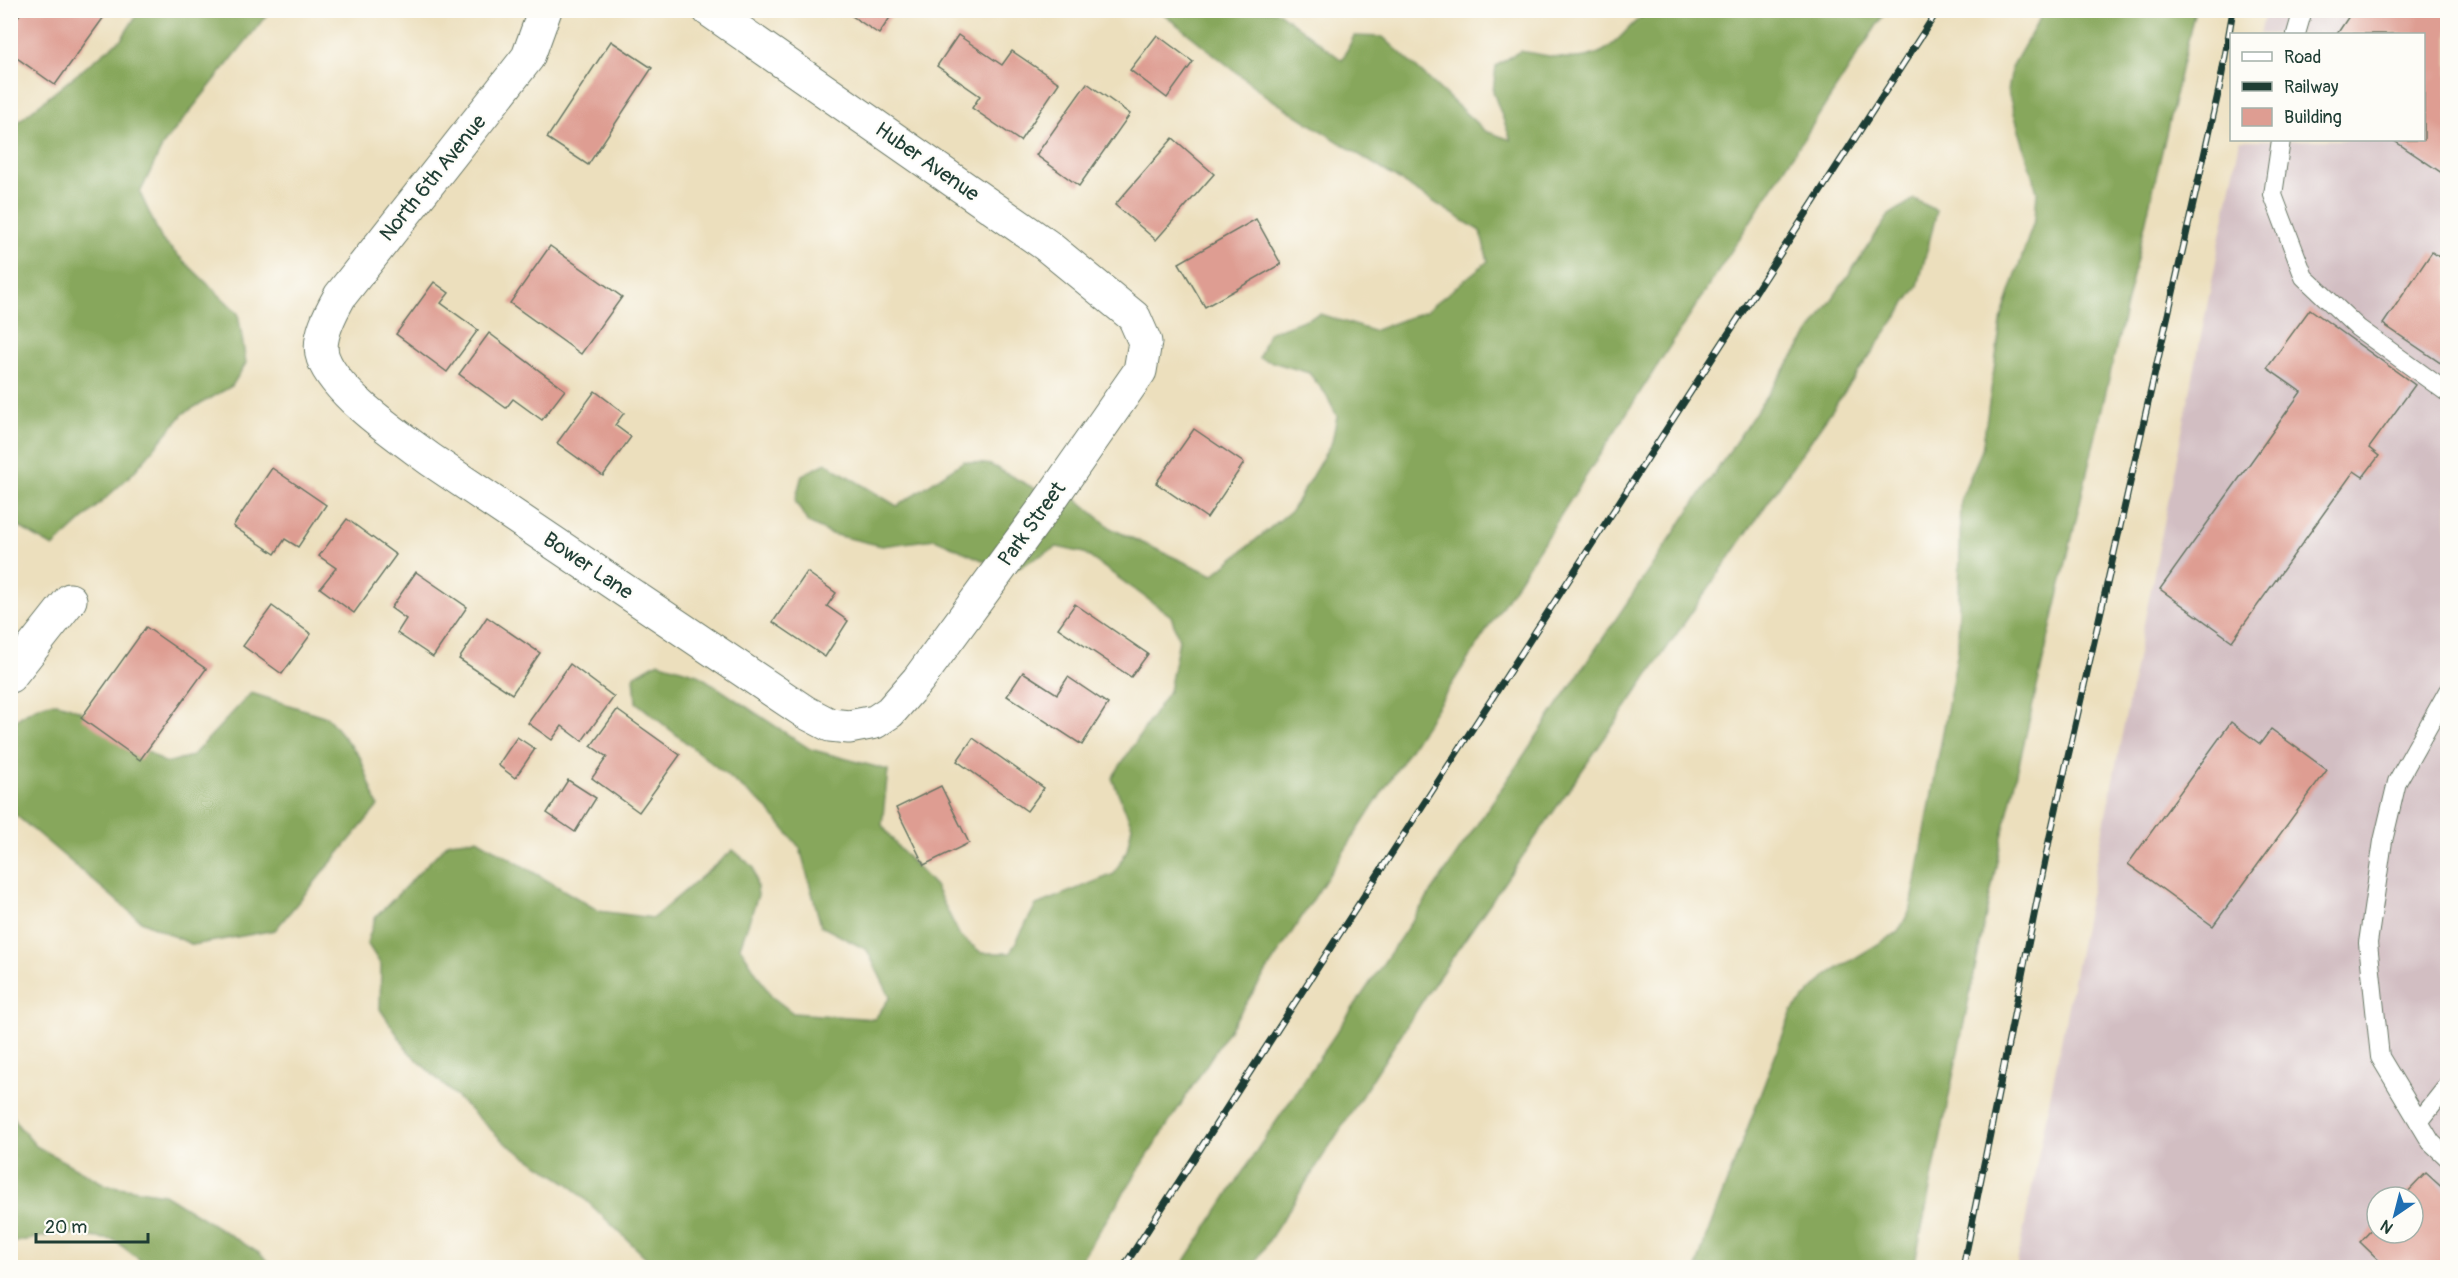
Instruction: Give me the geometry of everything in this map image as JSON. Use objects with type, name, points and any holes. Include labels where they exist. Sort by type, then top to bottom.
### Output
[{"type":"street","name":"North 6th Avenue","points":[[322,345],[328,316],[340,296],[528,57],[545,10]]},
{"type":"street","name":"Huber Avenue","points":[[709,10],[1046,245],[1117,300],[1138,323]]},
{"type":"street","name":"Park Street","points":[[890,712],[918,680],[1036,519],[1140,371],[1145,342],[1138,323]]},
{"type":"street","name":"Bower Lane","points":[[322,345],[322,357],[338,382],[380,422],[431,460],[805,712],[830,725],[849,727],[875,722],[890,712]]},
{"type":"street","points":[[10,676],[70,600]]},
{"type":"lane","points":[[2296,33],[2303,10]]},
{"type":"lane","points":[[2281,141],[2273,195],[2304,277],[2358,328],[2448,393]]},
{"type":"lane","points":[[2448,691],[2397,782],[2383,841],[2368,943],[2380,1057],[2431,1142],[2448,1158]]},
{"type":"lane","points":[[2419,1122],[2448,1085]]},
{"type":"shaded area","points":[[2265,11],[2447,11],[2447,1267],[2016,1268],[2240,141],[2425,141],[2425,33],[2260,33]]},
{"type":"green space","points":[[140,10],[270,11],[163,145],[140,193],[162,240],[238,313],[246,363],[232,386],[184,413],[133,473],[53,547],[11,522],[11,137],[19,121],[122,38]]},
{"type":"green space","points":[[2194,10],[2194,14],[2002,837],[1914,1267],[1697,1267],[1705,1240],[1792,1011],[1827,975],[1898,932],[1911,908],[1958,650],[1961,498],[1982,450],[2002,316],[2035,218],[2037,192],[2008,92],[2012,67],[2044,11]]},
{"type":"green space","points":[[1160,11],[1277,11],[1342,60],[1354,36],[1383,37],[1485,131],[1511,140],[1493,92],[1496,66],[1520,51],[1562,58],[1593,55],[1610,47],[1633,24],[1653,11],[1886,11],[1076,1267],[656,1267],[569,1184],[505,1143],[409,1052],[380,1009],[381,965],[367,943],[375,918],[449,842],[477,839],[599,911],[653,918],[733,850],[754,868],[758,895],[740,947],[771,996],[793,1013],[875,1019],[890,997],[867,950],[821,926],[800,848],[766,807],[636,702],[634,676],[658,662],[697,674],[810,749],[888,770],[882,825],[898,847],[935,886],[960,936],[982,953],[1010,953],[1036,905],[1114,874],[1127,850],[1132,826],[1112,778],[1169,691],[1179,640],[1171,616],[1084,553],[1057,547],[1009,572],[935,539],[882,546],[831,534],[808,523],[795,501],[802,475],[826,463],[897,506],[964,461],[991,465],[1039,491],[1068,492],[1112,529],[1213,575],[1292,510],[1332,442],[1337,416],[1325,393],[1309,373],[1259,358],[1268,333],[1320,314],[1373,331],[1426,311],[1488,261],[1480,231],[1266,96]]},
{"type":"green space","points":[[1914,199],[1937,211],[1918,286],[1427,994],[1252,1267],[1181,1267],[1257,1150],[1889,215]]},
{"type":"green space","points":[[251,693],[327,717],[360,757],[378,806],[275,930],[193,945],[141,921],[11,811],[11,724],[35,708],[52,703],[63,704],[92,717],[166,763],[192,756]]},
{"type":"green space","points":[[10,1108],[17,1124],[36,1146],[106,1185],[164,1194],[259,1253],[275,1267],[149,1267],[114,1240],[60,1233],[11,1243]]},
{"type":"building","points":[[23,10],[109,10],[55,85],[10,53],[10,27]]},
{"type":"building","points":[[843,10],[895,10],[879,34]]},
{"type":"building","points":[[2353,10],[2448,10],[2448,177],[2394,141],[2425,141],[2425,33],[2338,33]]},
{"type":"building","points":[[958,35],[1002,65],[1012,51],[1059,83],[1020,141],[972,108],[980,96],[937,66]]},
{"type":"building","points":[[1157,35],[1193,62],[1167,98],[1130,70]]},
{"type":"building","points":[[611,41],[652,68],[588,165],[547,138]]},
{"type":"building","points":[[1087,83],[1130,114],[1079,186],[1036,155]]},
{"type":"building","points":[[1173,138],[1214,174],[1156,240],[1115,205]]},
{"type":"building","points":[[1256,219],[1281,264],[1205,307],[1179,263]]},
{"type":"building","points":[[550,246],[622,297],[581,354],[510,303]]},
{"type":"building","points":[[2432,252],[2445,261],[2448,258],[2448,368],[2383,324]]},
{"type":"building","points":[[434,282],[449,293],[441,303],[478,330],[447,372],[396,334]]},
{"type":"building","points":[[2310,309],[2415,385],[2369,448],[2379,456],[2363,477],[2354,471],[2232,641],[2160,589],[2301,392],[2267,368]]},
{"type":"building","points":[[489,333],[565,390],[542,420],[513,399],[506,408],[459,374]]},
{"type":"building","points":[[595,391],[624,413],[615,425],[631,437],[603,476],[557,443]]},
{"type":"building","points":[[1194,429],[1244,463],[1207,518],[1156,483]]},
{"type":"building","points":[[272,468],[326,505],[298,547],[285,539],[275,554],[233,526]]},
{"type":"building","points":[[347,519],[396,555],[354,613],[320,588],[336,568],[319,556]]},
{"type":"building","points":[[416,572],[467,607],[433,657],[397,633],[406,619],[391,608]]},
{"type":"building","points":[[807,572],[836,593],[827,606],[848,621],[825,657],[773,622]]},
{"type":"building","points":[[1075,604],[1148,654],[1131,677],[1058,628]]},
{"type":"building","points":[[272,606],[311,634],[282,674],[243,646]]},
{"type":"building","points":[[487,617],[540,653],[512,694],[459,659]]},
{"type":"building","points":[[146,627],[206,669],[140,760],[81,718]]},
{"type":"building","points":[[570,664],[614,697],[582,741],[562,726],[552,740],[528,723]]},
{"type":"building","points":[[1023,672],[1057,694],[1068,677],[1108,704],[1082,745],[1007,696]]},
{"type":"building","points":[[617,710],[680,755],[639,812],[592,778],[607,757],[591,746]]},
{"type":"building","points":[[2231,722],[2260,744],[2271,729],[2327,770],[2213,926],[2128,864]]},
{"type":"building","points":[[517,737],[535,749],[515,778],[498,765]]},
{"type":"building","points":[[973,738],[1044,788],[1027,811],[957,761]]},
{"type":"building","points":[[568,780],[596,798],[575,832],[547,813]]},
{"type":"building","points":[[941,786],[969,843],[924,865],[896,808]]},
{"type":"building","points":[[2426,1173],[2448,1193],[2448,1268],[2387,1268],[2360,1242],[2365,1237],[2365,1245],[2425,1245],[2425,1185],[2414,1185]]},
{"type":"railway","points":[[1123,1268],[1938,10]]},
{"type":"railway","points":[[1963,1268],[2050,836],[2220,85],[2233,10]]}]
